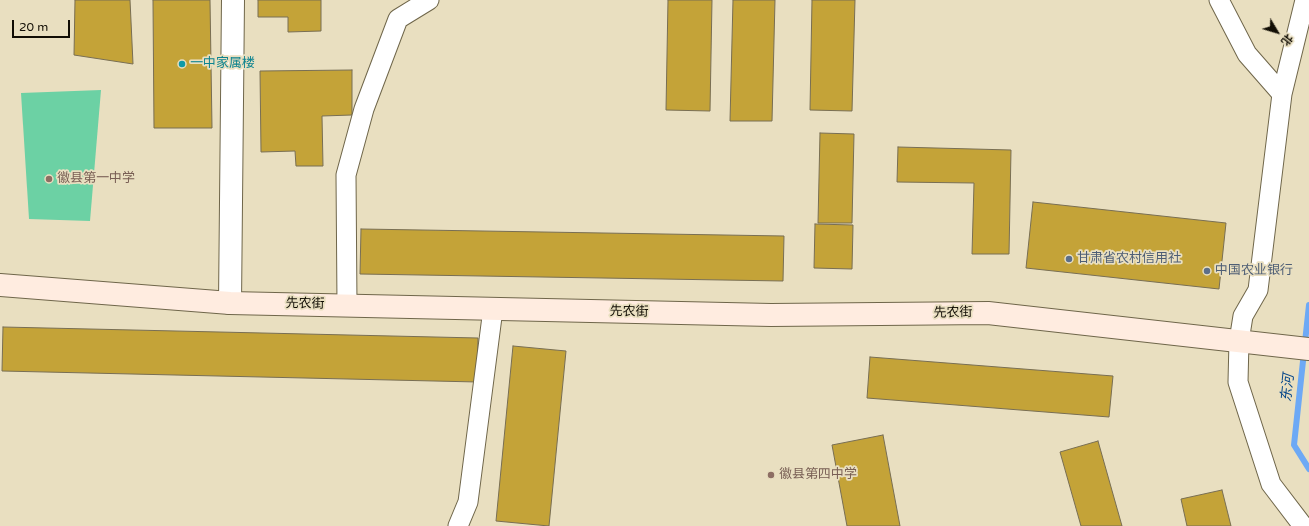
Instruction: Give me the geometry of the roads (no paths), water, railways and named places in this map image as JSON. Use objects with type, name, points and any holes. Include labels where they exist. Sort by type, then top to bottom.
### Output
[{"type":"main road","name":"先农街","points":[[0,285],[230,303],[772,315],[988,313],[1309,349]]},
{"type":"street","points":[[230,303],[233,0]]},
{"type":"street","points":[[347,305],[346,175],[362,116],[398,19],[429,0]]},
{"type":"street","points":[[1219,0],[1247,54],[1282,94]]},
{"type":"street","points":[[1303,526],[1271,484],[1238,382],[1249,342],[1243,316],[1258,290],[1282,94],[1305,0]]},
{"type":"street","points":[[458,526],[468,502],[493,309]]},
{"type":"waterway","name":"东河","points":[[1309,305],[1294,445],[1309,469]]},
{"type":"place","name":"一中家属楼","points":[[182,64]]},
{"type":"place","name":"徽县第一中学","points":[[49,179]]},
{"type":"place","name":"甘肃省农村信用社","points":[[1069,259]]},
{"type":"place","name":"中国农业银行","points":[[1207,271]]},
{"type":"place","name":"徽县第四中学","points":[[771,475]]}]
